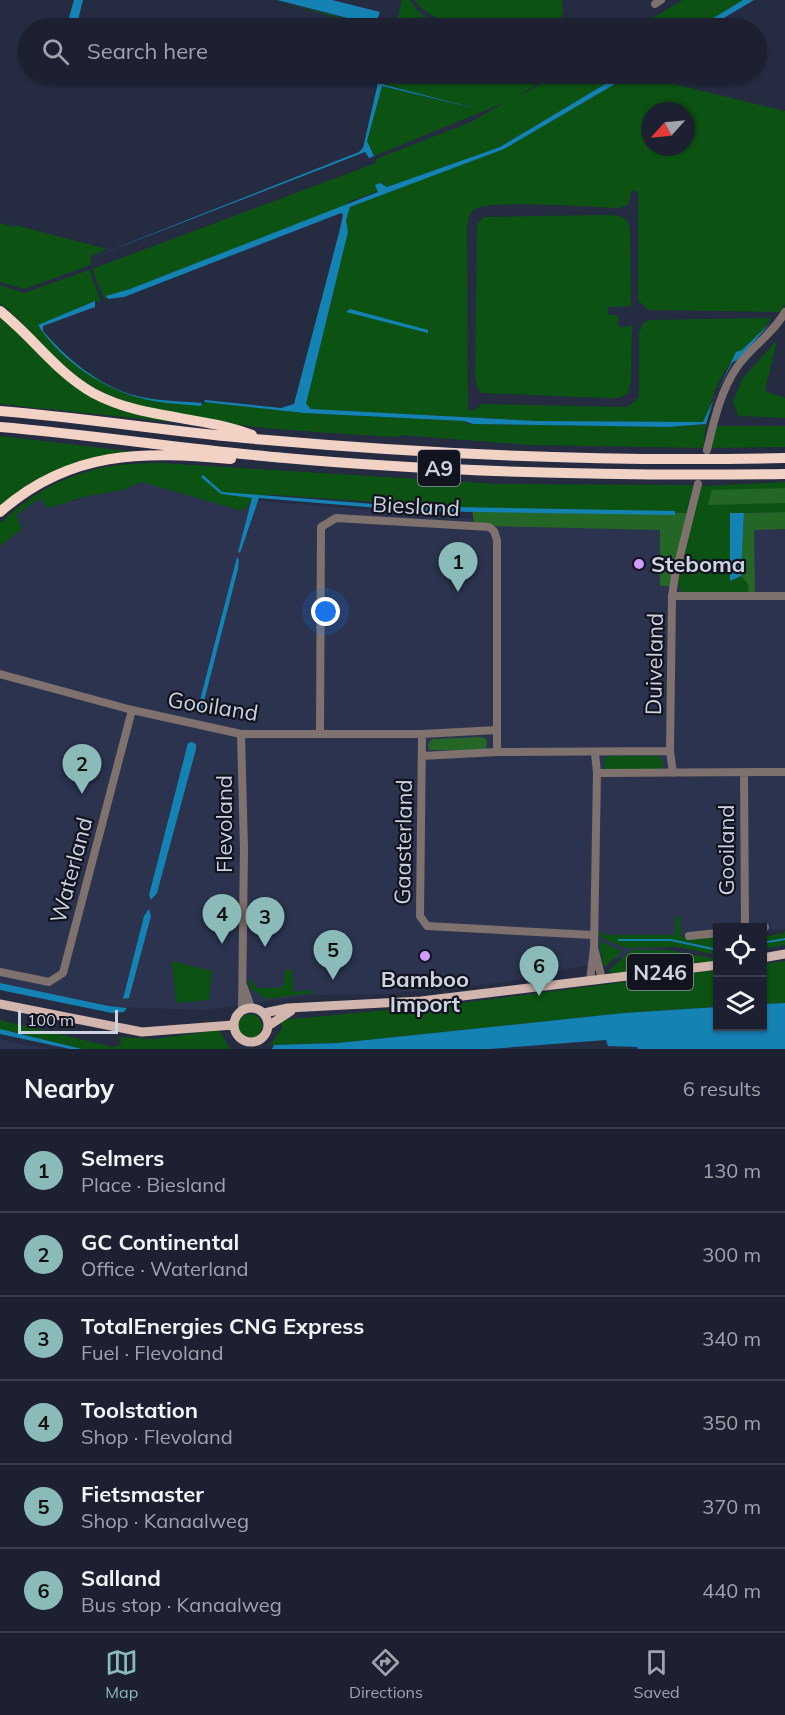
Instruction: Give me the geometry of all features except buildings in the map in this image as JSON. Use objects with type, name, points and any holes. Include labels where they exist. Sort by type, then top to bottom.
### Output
[{"type":"highway","name":"A9","points":[[0,311],[56,367],[94,394],[138,411],[234,428],[267,440]]},
{"type":"highway","name":"A9","points":[[0,411],[267,440],[499,455],[692,459],[785,458]]},
{"type":"highway","name":"A9","points":[[0,427],[286,458],[497,471],[688,475],[785,474]]},
{"type":"highway","name":"A9","points":[[0,512],[46,480],[94,460],[140,455],[249,462],[286,458]]},
{"type":"main road","points":[[767,957],[785,954]]},
{"type":"main road","name":"N246","points":[[264,1013],[302,1007],[421,1001],[713,965]]},
{"type":"main road","points":[[0,1004],[142,1032],[233,1025],[236,1016],[247,1009],[264,1013],[268,1026]]},
{"type":"main road","name":"N246","points":[[233,1025],[241,1044],[252,1046],[265,1035],[268,1026],[281,1015],[302,1007]]},
{"type":"street","points":[[707,450],[724,391],[737,367],[775,327],[785,312]]},
{"type":"street","points":[[672,596],[698,484]]},
{"type":"street","name":"Biesland","points":[[320,732],[321,527],[336,518],[489,527],[494,531],[498,540],[497,752]]},
{"type":"street","name":"Duiveland","points":[[673,773],[670,751],[672,596],[785,596]]},
{"type":"street","name":"Gooiland","points":[[0,674],[132,711],[241,734],[320,732],[422,734],[497,730]]},
{"type":"street","name":"Waterland","points":[[0,972],[49,982],[63,973],[132,711]]},
{"type":"street","name":"Flevoland","points":[[241,734],[244,849],[243,985],[247,1009]]},
{"type":"street","name":"Gaasterland","points":[[422,734],[420,916],[427,926],[593,935]]},
{"type":"street","points":[[422,756],[497,752],[670,751]]},
{"type":"street","points":[[595,753],[597,773],[593,935],[602,979]]},
{"type":"street","name":"Gooiland","points":[[744,772],[744,923]]},
{"type":"street","name":"Gooiland","points":[[597,773],[785,772]]},
{"type":"street","points":[[689,936],[713,933]]},
{"type":"street","points":[[590,981],[594,948]]},
{"type":"shaded area","points":[[141,482],[215,497],[461,518],[676,525],[785,516],[785,929],[767,931],[767,923],[713,923],[713,938],[514,981],[391,994],[314,995],[204,1010],[119,1007],[0,983],[0,546],[22,529],[16,516],[40,497],[77,501],[83,497],[123,490]]},
{"type":"shaded area","points":[[0,1039],[25,1045],[53,1049],[0,1049]]},
{"type":"green space","points":[[270,0],[346,18],[339,18]]},
{"type":"green space","points":[[402,0],[410,0],[427,18],[398,18],[399,13],[402,13],[399,12]]},
{"type":"green space","points":[[415,0],[562,0],[563,12],[561,18],[439,18],[424,10]]},
{"type":"green space","points":[[683,0],[743,0],[713,18],[653,18]]},
{"type":"green space","points":[[383,84],[537,84],[511,100],[541,84],[605,84],[500,147],[387,187],[382,183],[376,185],[378,191],[348,202],[345,206],[109,295],[105,300],[92,269],[376,163],[376,159],[471,122],[506,102],[374,156],[367,141],[381,86],[481,110]]},
{"type":"green space","points":[[615,84],[673,84],[785,111],[785,304],[780,312],[648,310],[638,300],[638,192],[632,190],[628,205],[619,208],[502,204],[477,208],[468,219],[468,410],[475,410],[482,404],[627,407],[639,397],[639,334],[643,323],[649,320],[771,318],[731,363],[718,385],[709,410],[704,448],[529,445],[280,429],[192,418],[151,409],[114,397],[84,382],[72,374],[0,304],[0,285],[24,293],[89,270],[101,302],[94,301],[38,326],[75,364],[111,387],[131,396],[202,405],[204,402],[304,413],[464,421],[468,424],[668,427],[703,425],[703,422],[537,421],[311,409],[306,404],[348,232],[346,220],[350,207],[504,149]]},
{"type":"green space","points":[[621,216],[628,221],[630,231],[631,306],[608,307],[608,314],[618,316],[618,325],[622,328],[632,325],[631,381],[628,393],[620,398],[606,398],[481,393],[477,387],[475,375],[477,224],[484,217]]},
{"type":"green space","points":[[0,223],[107,249],[91,256],[91,265],[24,289],[0,282]]},
{"type":"green space","points":[[0,316],[73,384],[171,422],[0,404]]},
{"type":"green space","points":[[777,340],[765,391],[785,398],[785,418],[738,416],[733,402],[742,379]]},
{"type":"green space","points":[[716,426],[785,426],[785,447],[711,448]]},
{"type":"green space","points":[[0,436],[136,452],[53,471],[29,484],[0,509]]},
{"type":"green space","points":[[161,463],[499,484],[693,485],[687,513],[472,509],[276,495],[258,495],[243,511],[141,482],[123,490],[83,497],[48,508],[40,498],[16,515],[22,529],[0,546],[0,523],[36,494],[55,484],[74,476],[114,466]]},
{"type":"green space","points":[[785,482],[785,512],[731,513],[731,580],[741,576],[748,584],[749,596],[683,595],[677,582],[701,486]]},
{"type":"green space","points":[[785,488],[785,503],[708,505],[712,490]]},
{"type":"green space","points":[[472,509],[687,513],[670,586],[660,586],[660,530],[488,526],[474,524]]},
{"type":"green space","points":[[785,512],[785,529],[754,530],[755,596],[749,596],[748,584],[741,576],[744,513]]},
{"type":"green space","points":[[482,737],[487,740],[486,750],[429,750],[428,745],[432,739]]},
{"type":"green space","points":[[609,756],[659,756],[664,765],[659,770],[605,769],[603,759]]},
{"type":"green space","points":[[680,916],[681,937],[713,936],[713,954],[678,947],[626,948],[602,938],[598,932],[603,932],[604,935],[675,935],[675,917]]},
{"type":"green space","points":[[785,928],[785,945],[767,948],[767,936],[784,933]]},
{"type":"green space","points":[[599,941],[622,951],[606,966],[603,966]]},
{"type":"green space","points":[[631,950],[669,950],[713,958],[713,962],[661,962],[620,974],[608,971]]},
{"type":"green space","points":[[172,961],[212,971],[209,1000],[176,1003]]},
{"type":"green space","points":[[785,961],[785,1003],[767,1004],[767,963]]},
{"type":"green space","points":[[285,970],[292,970],[293,992],[312,990],[313,993],[266,999],[250,988],[248,980],[251,980],[257,988],[280,988],[284,984]]},
{"type":"green space","points":[[713,971],[713,1007],[624,1013],[338,1043],[270,1045],[282,1028],[281,1020],[461,1003]]},
{"type":"green space","points":[[250,1014],[255,1015],[261,1021],[261,1031],[255,1037],[250,1038],[245,1037],[239,1031],[238,1026],[239,1021],[245,1015]]},
{"type":"green space","points":[[0,1020],[113,1047],[120,1045],[121,1037],[154,1039],[219,1030],[230,1049],[82,1049],[0,1029]]},
{"type":"water","points":[[74,0],[83,0],[78,18],[69,18]]},
{"type":"water","points":[[277,0],[332,0],[380,12],[378,18],[348,18]]},
{"type":"water","points":[[743,0],[754,0],[724,18],[713,18]]},
{"type":"water","points":[[378,84],[482,110],[382,86],[367,141],[374,156],[369,158],[365,152],[91,258],[359,152],[363,148]]},
{"type":"water","points":[[605,84],[615,84],[504,149],[350,207],[346,220],[348,232],[306,404],[311,409],[537,421],[703,422],[713,400],[706,424],[668,427],[473,424],[464,421],[304,413],[204,402],[205,400],[281,408],[294,404],[340,229],[343,215],[341,213],[124,297],[108,299],[106,296],[130,289],[378,192],[375,185],[380,183],[387,187],[500,147]]},
{"type":"water","points":[[95,301],[95,307],[43,326],[43,331],[72,360],[107,385],[141,397],[202,403],[201,406],[141,398],[106,385],[68,359],[46,337],[38,325]]},
{"type":"water","points":[[350,309],[428,330],[428,333],[346,312]]},
{"type":"water","points":[[772,321],[741,357],[732,363],[718,391],[736,352],[742,350]]},
{"type":"water","points":[[203,475],[222,492],[399,506],[675,511],[675,515],[414,511],[259,498],[240,553],[238,552],[252,498],[221,494],[201,477]]},
{"type":"water","points":[[730,513],[744,513],[741,576],[730,581]]},
{"type":"water","points":[[237,557],[238,569],[202,709],[198,708]]},
{"type":"water","points":[[188,743],[196,744],[196,749],[157,893],[151,900],[149,895]]},
{"type":"water","points":[[149,909],[151,916],[129,998],[123,999],[144,916]]},
{"type":"water","points":[[0,983],[127,1008],[124,1012],[112,1013],[0,990]]},
{"type":"water","points":[[785,1003],[785,1049],[638,1049],[637,1047],[608,1046],[606,1040],[489,1049],[272,1049],[274,1045],[338,1043],[624,1013],[713,1007],[713,1031],[767,1031],[767,1004]]},
{"type":"water","points":[[0,1029],[82,1049],[70,1049],[0,1034]]},
{"type":"waterway","points":[[767,942],[785,939]]},
{"type":"waterway","points":[[619,940],[671,940],[713,949]]},
{"type":"place","name":"Steboma","points":[[639,564]]},
{"type":"place","name":"Selmers","points":[[458,592]]},
{"type":"place","name":"GC Continental","points":[[82,794]]},
{"type":"place","name":"Toolstation","points":[[222,944]]},
{"type":"place","name":"TotalEnergies CNG Express","points":[[265,947]]},
{"type":"place","name":"Bamboo Import","points":[[425,956]]},
{"type":"place","name":"Fietsmaster","points":[[333,980]]},
{"type":"place","name":"Salland","points":[[539,996]]}]
